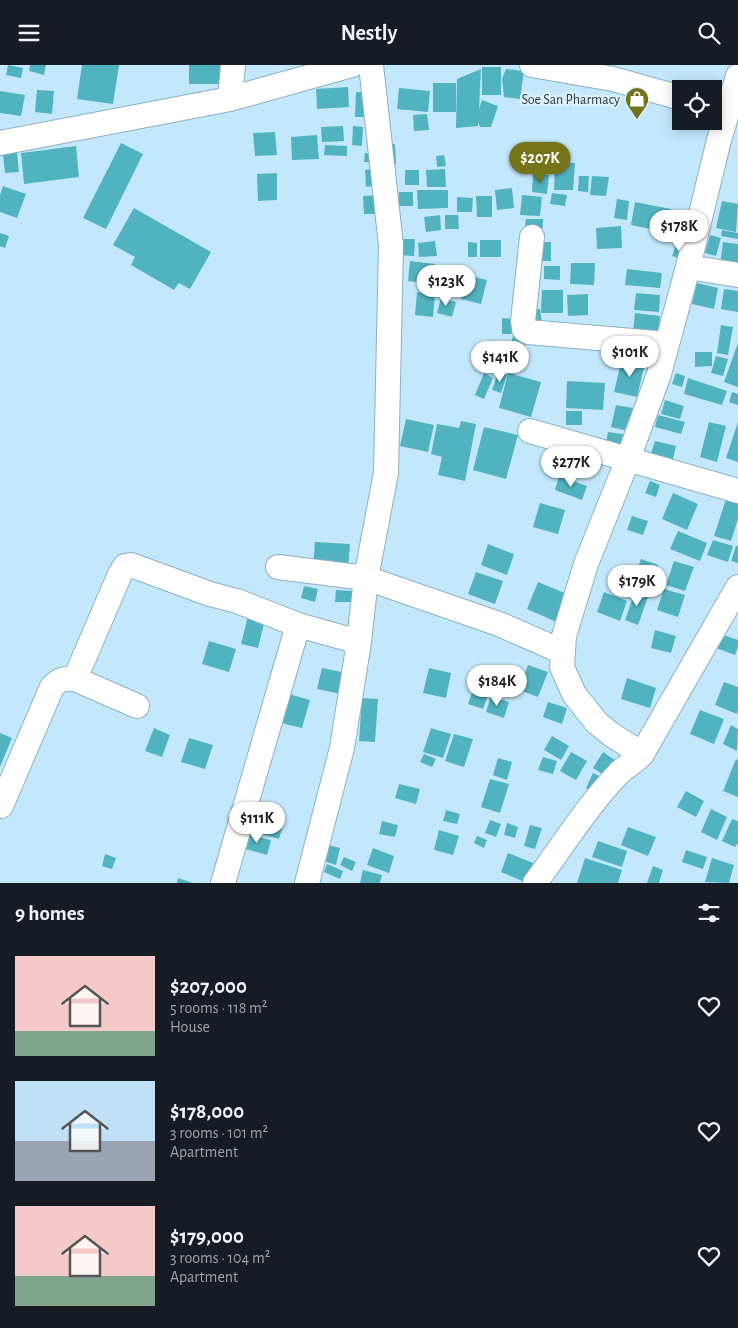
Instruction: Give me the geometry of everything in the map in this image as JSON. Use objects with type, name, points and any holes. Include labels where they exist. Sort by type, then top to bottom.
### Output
[{"type":"street","points":[[230,99],[233,65]]},
{"type":"street","points":[[0,143],[230,99],[352,65]]},
{"type":"street","points":[[307,883],[342,747],[359,642],[366,578],[386,473],[391,245],[371,65]]},
{"type":"street","points":[[532,65],[613,79],[672,95]]},
{"type":"street","points":[[642,754],[597,723],[574,694],[562,667],[564,636],[586,564],[628,459],[659,374],[688,267],[726,111],[738,76]]},
{"type":"street","points":[[532,237],[522,321],[524,329],[528,332],[667,344]]},
{"type":"street","points":[[688,267],[738,275]]},
{"type":"street","points":[[530,431],[738,491]]},
{"type":"street","points":[[75,679],[120,574],[125,566],[131,565],[210,594],[237,601],[298,625],[359,642]]},
{"type":"street","points":[[278,567],[366,578],[499,624],[563,652]]},
{"type":"street","points":[[535,883],[608,786],[620,772],[642,754],[738,587]]},
{"type":"street","points":[[223,883],[298,625]]},
{"type":"street","points":[[0,807],[52,687],[58,681],[66,678],[75,679],[137,706]]},
{"type":"building","points":[[8,65],[23,68],[21,78],[6,75]]},
{"type":"building","points":[[30,65],[46,65],[44,75],[29,71]]},
{"type":"building","points":[[82,65],[119,65],[113,104],[77,99]]},
{"type":"building","points":[[189,65],[221,65],[221,84],[189,84]]},
{"type":"building","points":[[482,67],[501,67],[501,95],[482,95]]},
{"type":"building","points":[[481,69],[479,109],[482,100],[498,106],[491,127],[480,127],[478,122],[478,126],[456,128],[457,79]]},
{"type":"building","points":[[506,69],[524,71],[520,99],[504,97],[502,79]]},
{"type":"building","points":[[433,83],[456,83],[456,112],[433,112]]},
{"type":"building","points":[[348,87],[349,107],[317,109],[316,89]]},
{"type":"building","points":[[399,88],[430,91],[428,112],[397,109]]},
{"type":"building","points":[[37,90],[54,91],[52,114],[35,112]]},
{"type":"building","points":[[0,91],[25,95],[21,116],[0,113]]},
{"type":"building","points":[[356,92],[371,93],[370,117],[355,117]]},
{"type":"building","points":[[427,114],[429,130],[414,131],[413,115]]},
{"type":"building","points":[[343,126],[344,141],[322,142],[321,127]]},
{"type":"building","points":[[353,126],[363,127],[362,146],[352,145]]},
{"type":"building","points":[[275,132],[277,155],[255,156],[253,133]]},
{"type":"building","points":[[317,135],[319,159],[292,160],[291,137]]},
{"type":"building","points":[[121,143],[143,154],[106,229],[83,218]]},
{"type":"building","points":[[395,144],[396,164],[384,164],[384,145]]},
{"type":"building","points":[[325,145],[347,146],[347,156],[324,155]]},
{"type":"building","points":[[76,146],[79,177],[24,184],[21,153]]},
{"type":"building","points":[[526,148],[549,148],[549,166],[526,166]]},
{"type":"building","points":[[17,152],[19,172],[5,173],[3,154]]},
{"type":"building","points":[[365,153],[379,155],[378,163],[364,162]]},
{"type":"building","points":[[444,155],[446,166],[437,167],[436,156]]},
{"type":"building","points":[[555,162],[575,163],[573,190],[554,190]]},
{"type":"building","points":[[378,168],[379,185],[366,187],[365,170]]},
{"type":"building","points":[[445,169],[446,187],[427,187],[426,170]]},
{"type":"building","points":[[405,170],[419,170],[419,185],[405,185]]},
{"type":"building","points":[[277,173],[277,200],[258,201],[257,174]]},
{"type":"building","points":[[533,174],[549,175],[547,194],[532,192]]},
{"type":"building","points":[[579,176],[589,176],[588,192],[578,191]]},
{"type":"building","points":[[592,176],[609,177],[606,196],[590,195]]},
{"type":"building","points":[[3,186],[26,194],[17,218],[0,212],[0,195]]},
{"type":"building","points":[[512,188],[514,208],[497,210],[495,190]]},
{"type":"building","points":[[417,190],[448,190],[448,208],[418,209]]},
{"type":"building","points":[[399,192],[413,192],[413,206],[399,206]]},
{"type":"building","points":[[552,193],[567,195],[565,206],[550,204]]},
{"type":"building","points":[[382,195],[383,214],[364,214],[363,196]]},
{"type":"building","points":[[522,195],[542,197],[540,216],[520,215]]},
{"type":"building","points":[[476,196],[492,196],[492,217],[477,217]]},
{"type":"building","points":[[457,197],[473,198],[472,212],[457,212]]},
{"type":"building","points":[[617,199],[629,201],[627,220],[614,218]]},
{"type":"building","points":[[722,201],[738,204],[736,232],[716,228]]},
{"type":"building","points":[[635,202],[671,209],[666,232],[631,225]]},
{"type":"building","points":[[134,208],[211,252],[190,289],[179,283],[174,290],[131,265],[135,257],[113,245]]},
{"type":"building","points":[[440,215],[441,230],[426,232],[424,217]]},
{"type":"building","points":[[445,215],[458,215],[459,229],[445,229]]},
{"type":"building","points":[[673,217],[684,219],[681,235],[670,233]]},
{"type":"building","points":[[526,219],[543,219],[543,228],[525,228]]},
{"type":"building","points":[[621,226],[622,248],[597,249],[596,228]]},
{"type":"building","points":[[722,230],[738,233],[738,239],[721,236]]},
{"type":"building","points":[[0,233],[9,236],[5,248],[0,246]]},
{"type":"building","points":[[710,235],[721,238],[716,256],[705,253]]},
{"type":"building","points":[[398,239],[415,239],[414,256],[397,255]]},
{"type":"building","points":[[480,240],[501,240],[501,257],[480,257]]},
{"type":"building","points":[[435,241],[437,256],[419,257],[418,243]]},
{"type":"building","points":[[468,242],[477,243],[477,257],[468,257]]},
{"type":"building","points":[[533,242],[551,242],[551,261],[533,261]]},
{"type":"building","points":[[723,242],[738,244],[738,268],[720,265]]},
{"type":"building","points":[[676,245],[686,249],[682,259],[672,256]]},
{"type":"building","points":[[410,261],[435,264],[433,284],[408,281]]},
{"type":"building","points":[[571,263],[595,263],[594,285],[570,284]]},
{"type":"building","points":[[544,266],[560,266],[560,280],[544,279]]},
{"type":"building","points":[[627,269],[662,273],[660,288],[625,285]]},
{"type":"building","points":[[467,275],[487,280],[481,304],[461,299]]},
{"type":"building","points":[[697,283],[718,288],[714,309],[692,304]]},
{"type":"building","points":[[724,289],[738,291],[738,312],[721,309]]},
{"type":"building","points":[[542,290],[563,290],[563,313],[541,313]]},
{"type":"building","points":[[417,292],[435,294],[433,317],[415,315]]},
{"type":"building","points":[[636,293],[660,295],[659,312],[634,310]]},
{"type":"building","points":[[588,294],[588,315],[568,316],[567,295]]},
{"type":"building","points":[[441,298],[456,302],[452,317],[437,313]]},
{"type":"building","points":[[540,309],[542,323],[533,324],[531,310]]},
{"type":"building","points":[[635,313],[660,316],[658,335],[633,332]]},
{"type":"building","points":[[502,318],[513,319],[513,334],[502,334]]},
{"type":"building","points":[[721,325],[733,327],[728,355],[717,353]]},
{"type":"building","points":[[513,336],[526,341],[523,350],[510,346]]},
{"type":"building","points":[[738,343],[738,387],[724,382]]},
{"type":"building","points":[[695,352],[712,352],[712,366],[695,367]]},
{"type":"building","points":[[716,356],[728,359],[723,376],[711,373]]},
{"type":"building","points":[[622,358],[645,363],[637,397],[614,392]]},
{"type":"building","points":[[498,372],[507,375],[501,393],[492,390]]},
{"type":"building","points":[[484,373],[493,378],[484,399],[475,395]]},
{"type":"building","points":[[508,373],[541,382],[531,417],[499,408]]},
{"type":"building","points":[[676,373],[685,376],[682,387],[672,384]]},
{"type":"building","points":[[688,378],[727,391],[722,405],[684,394]]},
{"type":"building","points":[[567,381],[605,383],[603,410],[566,408]]},
{"type":"building","points":[[732,392],[738,394],[738,405],[729,402]]},
{"type":"building","points":[[665,400],[684,406],[680,419],[661,414]]},
{"type":"building","points":[[616,405],[633,408],[628,431],[611,427]]},
{"type":"building","points":[[566,411],[582,411],[582,425],[566,425]]},
{"type":"building","points":[[658,415],[685,422],[681,434],[655,427]]},
{"type":"building","points":[[406,419],[434,425],[428,452],[400,446]]},
{"type":"building","points":[[461,421],[476,424],[465,481],[438,475],[442,457],[431,454],[437,424],[459,428]]},
{"type":"building","points":[[709,422],[726,426],[717,462],[700,457]]},
{"type":"building","points":[[738,422],[738,462],[726,458]]},
{"type":"building","points":[[484,427],[518,435],[506,479],[473,470]]},
{"type":"building","points":[[608,432],[629,435],[627,447],[606,443]]},
{"type":"building","points":[[655,441],[676,446],[672,463],[650,457]]},
{"type":"building","points":[[559,476],[587,486],[582,500],[555,490]]},
{"type":"building","points":[[650,481],[660,485],[656,497],[645,493]]},
{"type":"building","points":[[673,493],[698,504],[687,530],[662,519]]},
{"type":"building","points":[[726,499],[738,503],[738,519],[731,541],[714,536]]},
{"type":"building","points":[[540,503],[565,510],[558,534],[533,527]]},
{"type":"building","points":[[632,516],[648,521],[643,535],[627,530]]},
{"type":"building","points":[[678,531],[707,543],[700,561],[670,549]]},
{"type":"building","points":[[713,540],[733,546],[728,562],[707,555]]},
{"type":"building","points":[[315,542],[350,544],[348,567],[313,565]]},
{"type":"building","points":[[488,544],[514,554],[507,575],[481,565]]},
{"type":"building","points":[[736,546],[738,546],[738,563],[731,561]]},
{"type":"building","points":[[641,559],[658,565],[649,589],[632,582]]},
{"type":"building","points":[[674,561],[694,567],[685,591],[666,585]]},
{"type":"building","points":[[476,572],[503,581],[495,604],[468,594]]},
{"type":"building","points":[[538,582],[572,596],[561,624],[527,609]]},
{"type":"building","points":[[304,586],[318,589],[315,602],[301,598]]},
{"type":"building","points":[[636,589],[649,594],[638,625],[625,620]]},
{"type":"building","points":[[664,589],[685,595],[678,617],[657,610]]},
{"type":"building","points":[[336,590],[354,591],[353,602],[335,602]]},
{"type":"building","points":[[604,592],[627,601],[620,621],[597,612]]},
{"type":"building","points":[[248,616],[265,620],[258,648],[241,644]]},
{"type":"building","points":[[655,630],[676,636],[671,653],[651,648]]},
{"type":"building","points":[[721,634],[738,640],[735,655],[716,648]]},
{"type":"building","points":[[209,641],[236,649],[229,672],[202,664]]},
{"type":"building","points":[[528,665],[548,672],[538,697],[519,690]]},
{"type":"building","points":[[322,668],[346,673],[341,694],[317,689]]},
{"type":"building","points":[[429,668],[451,673],[446,698],[423,693]]},
{"type":"building","points":[[627,678],[656,688],[650,708],[621,699]]},
{"type":"building","points":[[724,682],[738,687],[737,714],[715,705]]},
{"type":"building","points":[[473,690],[488,695],[483,709],[468,704]]},
{"type":"building","points":[[285,693],[310,700],[302,728],[277,722]]},
{"type":"building","points":[[491,696],[509,702],[504,718],[486,712]]},
{"type":"building","points":[[362,698],[378,699],[375,742],[359,741]]},
{"type":"building","points":[[548,702],[567,708],[562,724],[543,717]]},
{"type":"building","points":[[700,710],[724,719],[714,744],[690,734]]},
{"type":"building","points":[[731,725],[738,729],[737,751],[723,744]]},
{"type":"building","points":[[154,728],[170,735],[162,757],[145,751]]},
{"type":"building","points":[[431,728],[451,734],[443,758],[423,752]]},
{"type":"building","points":[[0,733],[12,738],[0,767]]},
{"type":"building","points":[[454,734],[473,739],[464,767],[445,761]]},
{"type":"building","points":[[552,736],[569,746],[561,760],[544,750]]},
{"type":"building","points":[[189,738],[213,745],[205,769],[181,762]]},
{"type":"building","points":[[571,752],[587,761],[576,780],[560,771]]},
{"type":"building","points":[[603,752],[618,762],[608,778],[593,768]]},
{"type":"building","points":[[424,754],[436,759],[432,767],[420,762]]},
{"type":"building","points":[[543,757],[557,761],[553,774],[538,770]]},
{"type":"building","points":[[498,758],[512,762],[507,780],[493,775]]},
{"type":"building","points":[[736,759],[738,760],[738,797],[723,791]]},
{"type":"building","points":[[593,773],[604,779],[596,793],[586,788]]},
{"type":"building","points":[[490,779],[509,784],[500,813],[481,807]]},
{"type":"building","points":[[399,784],[420,789],[416,804],[395,798]]},
{"type":"building","points":[[686,791],[704,801],[696,817],[677,807]]},
{"type":"building","points":[[711,809],[727,817],[717,840],[701,832]]},
{"type":"building","points":[[446,810],[460,814],[457,824],[443,821]]},
{"type":"building","points":[[257,819],[283,825],[279,839],[254,832]]},
{"type":"building","points":[[732,819],[738,821],[738,843],[735,847],[722,841]]},
{"type":"building","points":[[490,820],[501,824],[496,837],[485,833]]},
{"type":"building","points":[[382,821],[398,825],[395,837],[379,834]]},
{"type":"building","points":[[507,823],[518,827],[515,838],[504,835]]},
{"type":"building","points":[[530,825],[542,828],[535,849],[524,846]]},
{"type":"building","points":[[628,827],[656,837],[648,856],[621,845]]},
{"type":"building","points":[[439,830],[459,836],[453,855],[434,850]]},
{"type":"building","points":[[246,834],[271,840],[267,855],[242,848]]},
{"type":"building","points":[[477,836],[487,840],[484,848],[474,843]]},
{"type":"building","points":[[598,841],[627,851],[622,867],[592,857]]},
{"type":"building","points":[[328,845],[340,848],[336,865],[324,861]]},
{"type":"building","points":[[373,848],[394,856],[389,873],[367,865]]},
{"type":"building","points":[[686,850],[707,857],[703,869],[682,862]]},
{"type":"building","points":[[508,853],[538,865],[527,883],[501,872]]},
{"type":"building","points":[[105,854],[116,858],[112,869],[102,866]]},
{"type":"building","points":[[344,857],[356,862],[352,871],[340,865]]},
{"type":"building","points":[[585,858],[622,870],[618,883],[577,883]]},
{"type":"building","points":[[712,858],[734,865],[729,883],[705,882]]},
{"type":"building","points":[[327,864],[343,871],[340,879],[324,872]]},
{"type":"building","points":[[653,866],[663,870],[659,883],[647,883]]},
{"type":"building","points":[[363,870],[382,875],[380,883],[360,883]]},
{"type":"building","points":[[178,878],[193,883],[177,883]]},
{"type":"place","name":"Soe San Pharmacy","points":[[637,120]]}]
